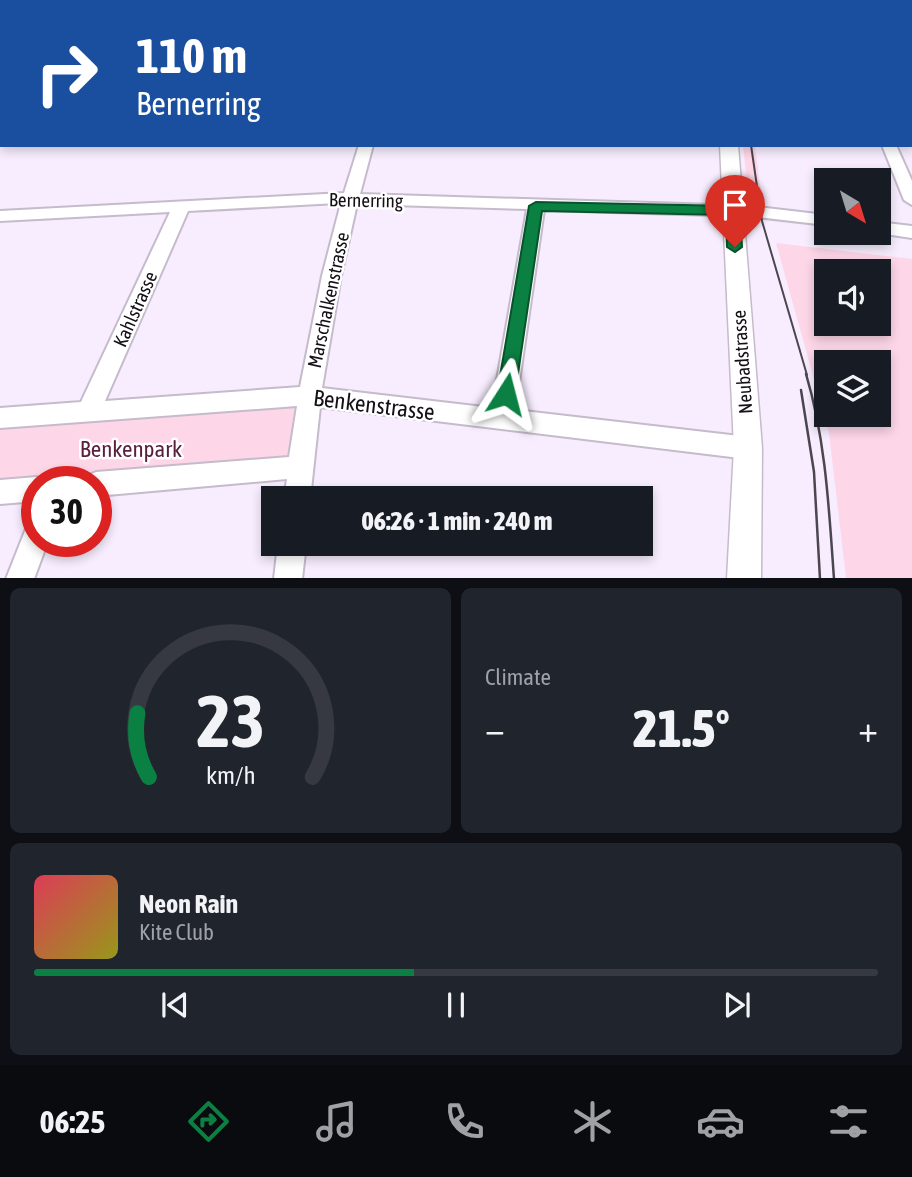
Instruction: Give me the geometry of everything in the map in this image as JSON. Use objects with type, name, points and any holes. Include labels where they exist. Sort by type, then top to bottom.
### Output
[{"type":"street","name":"Marschalkenstrasse","points":[[298,486],[308,396],[349,198],[365,147]]},
{"type":"street","name":"Neubadstrasse","points":[[729,147],[748,448],[744,578]]},
{"type":"street","points":[[890,147],[912,200]]},
{"type":"street","name":"Bernerring","points":[[5,216],[349,198],[733,211]]},
{"type":"street","points":[[502,420],[536,206]]},
{"type":"street","name":"Kahlstrasse","points":[[89,410],[181,207]]},
{"type":"street","points":[[733,211],[814,219]]},
{"type":"street","points":[[0,230],[5,216]]},
{"type":"street","points":[[891,229],[912,232]]},
{"type":"street","name":"Benkenstrasse","points":[[0,418],[308,396],[748,448]]},
{"type":"street","points":[[112,483],[300,467]]},
{"type":"street","points":[[0,492],[21,490]]},
{"type":"street","points":[[288,578],[291,556]]},
{"type":"street","points":[[20,578],[28,557]]},
{"type":"green space","points":[[743,147],[755,147],[762,203],[749,201]]},
{"type":"green space","points":[[776,243],[912,259],[912,578],[846,578],[827,427],[891,427],[891,350],[814,350],[814,379]]},
{"type":"green space","name":"Benkenpark","points":[[303,397],[294,474],[112,479],[112,466],[21,466],[21,488],[0,498],[0,420]]},
{"type":"tram line","points":[[751,147],[762,221],[807,375]]},
{"type":"tram line","points":[[806,374],[822,450],[834,578]]},
{"type":"tram line","points":[[801,390],[814,472],[820,578]]},
{"type":"route","points":[[506,394],[536,206],[733,211],[735,247]]}]
